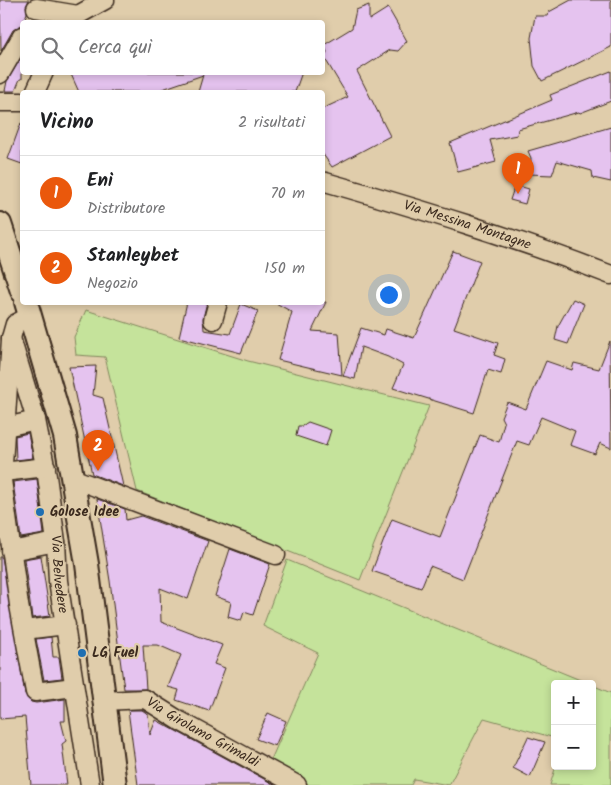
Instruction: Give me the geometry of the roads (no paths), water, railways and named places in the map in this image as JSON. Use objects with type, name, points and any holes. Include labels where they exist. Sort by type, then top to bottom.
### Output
[{"type":"main road","points":[[0,224],[20,285]]},
{"type":"main road","points":[[28,309],[65,436],[87,564],[115,785]]},
{"type":"street","points":[[36,10],[76,19],[105,0]]},
{"type":"street","points":[[0,74],[20,39]]},
{"type":"street","points":[[35,90],[42,75]]},
{"type":"street","points":[[0,102],[20,102]]},
{"type":"street","name":"Via Messina Montagne","points":[[325,182],[462,221],[550,251],[611,275]]},
{"type":"street","points":[[213,320],[217,305]]},
{"type":"street","points":[[28,309],[15,324],[12,338],[3,472],[12,551],[35,692],[74,687]]},
{"type":"street","name":"Via Belvedere","points":[[12,338],[36,420],[46,467],[56,542],[58,580],[90,785]]},
{"type":"street","points":[[6,427],[36,420]]},
{"type":"street","points":[[3,472],[46,467]]},
{"type":"street","points":[[72,478],[276,554]]},
{"type":"street","points":[[12,551],[56,542]]},
{"type":"street","points":[[24,630],[66,625]]},
{"type":"street","name":"Via Girolamo Grimaldi","points":[[104,701],[145,699],[180,721],[297,785]]},
{"type":"place","name":"Eni","points":[[518,194]]},
{"type":"place","name":"Stanleybet","points":[[98,471]]},
{"type":"place","name":"Golose Idee","points":[[40,512]]},
{"type":"place","name":"LG Fuel","points":[[82,653]]}]
